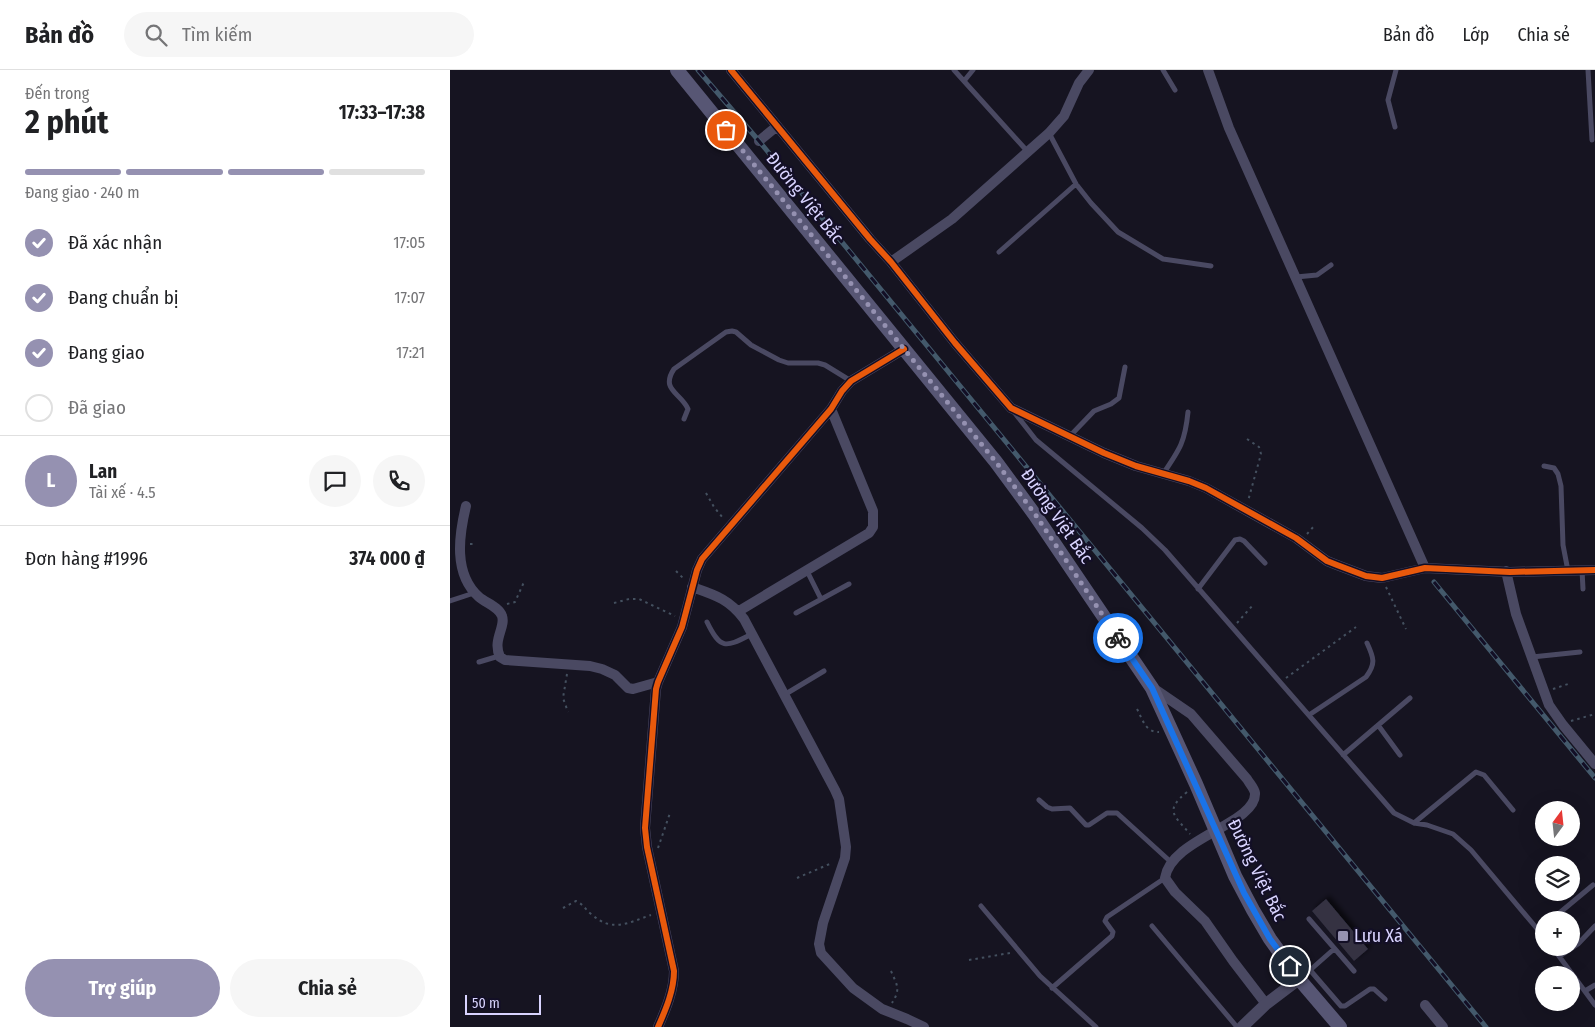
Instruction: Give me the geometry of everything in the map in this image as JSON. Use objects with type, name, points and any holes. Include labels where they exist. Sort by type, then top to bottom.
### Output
[{"type":"main road","name":"Đường Việt Bắc","points":[[676,70],[996,462],[1035,514],[1152,688],[1235,876],[1270,939],[1305,975],[1340,1027]]},
{"type":"street","points":[[731,70],[776,127],[891,262],[955,343],[1011,408],[1104,453],[1136,466],[1189,481],[1206,488],[1296,538],[1332,563],[1366,576],[1382,578],[1425,568],[1506,571],[1595,570]]},
{"type":"street","points":[[891,262],[952,219],[1049,133],[1064,116],[1079,83],[1089,70]]},
{"type":"street","points":[[1208,70],[1229,128],[1425,568]]},
{"type":"street","points":[[759,140],[776,127]]},
{"type":"street","points":[[658,1027],[665,1013],[674,981],[674,971],[647,847],[645,828],[658,682],[684,621],[697,570],[702,559],[831,409],[842,391],[851,381],[904,349]]},
{"type":"street","points":[[739,611],[869,533],[873,526],[873,511],[831,409]]},
{"type":"street","points":[[466,506],[460,530],[460,552],[466,576],[474,593],[496,609],[502,616],[503,620],[498,639],[499,656],[505,660],[590,666],[602,669],[615,676],[624,686],[633,689],[658,682]]},
{"type":"street","points":[[1506,571],[1516,614],[1549,705],[1562,725],[1595,764]]},
{"type":"street","points":[[692,587],[719,596],[739,611],[839,799],[846,858],[823,923],[819,944],[821,953],[853,988],[888,1012],[924,1027]]},
{"type":"street","points":[[1152,688],[1191,714],[1247,779],[1254,790],[1255,796],[1249,809],[1185,849],[1172,863],[1165,878],[1175,892],[1205,920],[1266,1004]]},
{"type":"street","points":[[1242,1027],[1266,1004],[1305,975]]},
{"type":"street","points":[[1425,1005],[1443,1027]]},
{"type":"lane","points":[[954,70],[1028,152]]},
{"type":"lane","points":[[964,81],[973,70]]},
{"type":"lane","points":[[1163,70],[1176,90]]},
{"type":"lane","points":[[1395,127],[1388,100],[1396,70]]},
{"type":"lane","points":[[1588,70],[1592,140]]},
{"type":"lane","points":[[1049,133],[1076,184],[1118,232],[1163,259],[1211,266]]},
{"type":"lane","points":[[999,252],[1076,184]]},
{"type":"lane","points":[[1296,277],[1317,274],[1332,265]]},
{"type":"lane","points":[[684,419],[688,409],[671,389],[669,382],[670,374],[674,369],[726,332],[732,330],[752,345],[788,364],[818,363],[825,365],[851,381]]},
{"type":"lane","points":[[1069,436],[1094,411],[1111,404],[1119,398],[1125,367]]},
{"type":"lane","points":[[1011,408],[1036,440],[1142,528],[1165,550],[1394,813],[1414,823],[1427,825],[1453,834],[1471,850],[1535,925]]},
{"type":"lane","points":[[1163,474],[1183,441],[1188,412]]},
{"type":"lane","points":[[1544,466],[1554,468],[1558,474],[1561,486],[1563,545],[1568,571]]},
{"type":"lane","points":[[1198,589],[1235,540],[1240,539],[1244,541],[1265,563]]},
{"type":"lane","points":[[1582,570],[1583,589]]},
{"type":"lane","points":[[807,571],[821,599]]},
{"type":"lane","points":[[796,613],[849,584]]},
{"type":"lane","points":[[450,601],[474,593]]},
{"type":"lane","points":[[707,622],[714,636],[724,644],[730,645],[752,634]]},
{"type":"lane","points":[[1309,715],[1366,678],[1373,662],[1367,643]]},
{"type":"lane","points":[[1532,656],[1580,652]]},
{"type":"lane","points":[[478,662],[499,656]]},
{"type":"lane","points":[[784,695],[824,672]]},
{"type":"lane","points":[[1343,755],[1410,698]]},
{"type":"lane","points":[[1378,725],[1400,755]]},
{"type":"lane","points":[[1414,823],[1476,772],[1484,774],[1513,810]]},
{"type":"lane","points":[[1038,800],[1052,810],[1070,808],[1086,825],[1089,825],[1107,812],[1116,813],[1172,863]]},
{"type":"lane","points":[[1052,988],[1112,936],[1113,932],[1105,920],[1107,917],[1165,878]]},
{"type":"lane","points":[[1562,911],[1593,885]]},
{"type":"lane","points":[[981,906],[1040,976],[1096,1027]]},
{"type":"lane","points":[[1309,919],[1354,971]]},
{"type":"lane","points":[[1152,926],[1238,1027]]},
{"type":"lane","points":[[1580,942],[1595,926]]},
{"type":"lane","points":[[1334,948],[1305,975],[1341,1006],[1345,1006],[1370,988],[1374,989],[1385,1000]]},
{"type":"lane","points":[[1560,956],[1595,1006]]},
{"type":"lane","points":[[1585,991],[1595,984]]},
{"type":"path","points":[[1246,510],[1261,454],[1259,447],[1247,439]]},
{"type":"path","points":[[706,493],[720,515],[731,525]]},
{"type":"path","points":[[1382,578],[1406,629]]},
{"type":"path","points":[[496,609],[515,602],[524,582]]},
{"type":"path","points":[[614,603],[629,599],[639,599],[684,621]]},
{"type":"path","points":[[1232,628],[1253,605]]},
{"type":"path","points":[[1280,682],[1356,627]]},
{"type":"path","points":[[568,712],[562,698],[564,682],[570,665]]},
{"type":"path","points":[[1544,692],[1571,683]]},
{"type":"path","points":[[1562,725],[1595,714]]},
{"type":"path","points":[[1196,784],[1177,800],[1173,808],[1174,814],[1197,842]]},
{"type":"path","points":[[658,849],[670,813]]},
{"type":"path","points":[[797,878],[846,858]]},
{"type":"path","points":[[563,908],[576,901],[582,903],[598,920],[620,926],[661,911]]},
{"type":"path","points":[[969,960],[1007,954],[1018,949]]},
{"type":"path","points":[[888,1012],[896,997],[898,988],[891,971]]},
{"type":"building","points":[[1326,899],[1368,949],[1354,961],[1312,911]]},
{"type":"railway","points":[[698,70],[759,141],[1486,1027]]},
{"type":"railway","points":[[1434,582],[1595,778]]},
{"type":"cycle path","points":[[731,70],[891,262],[955,343],[1011,408],[1104,453],[1136,466],[1189,481],[1206,488],[1296,538],[1327,561],[1366,576],[1382,578],[1425,568],[1510,572],[1595,570]]},
{"type":"cycle path","points":[[658,1027],[667,1006],[674,971],[647,847],[645,828],[656,689],[682,627],[697,570],[702,559],[831,409],[842,391],[851,381],[904,349]]},
{"type":"way so far","points":[[726,130],[996,462],[1035,514],[1118,638]]},
{"type":"place","name":"Lưu Xá","points":[[1343,936]]},
{"type":"route","points":[[1118,638],[1152,688],[1235,876],[1270,939],[1290,966]]}]
